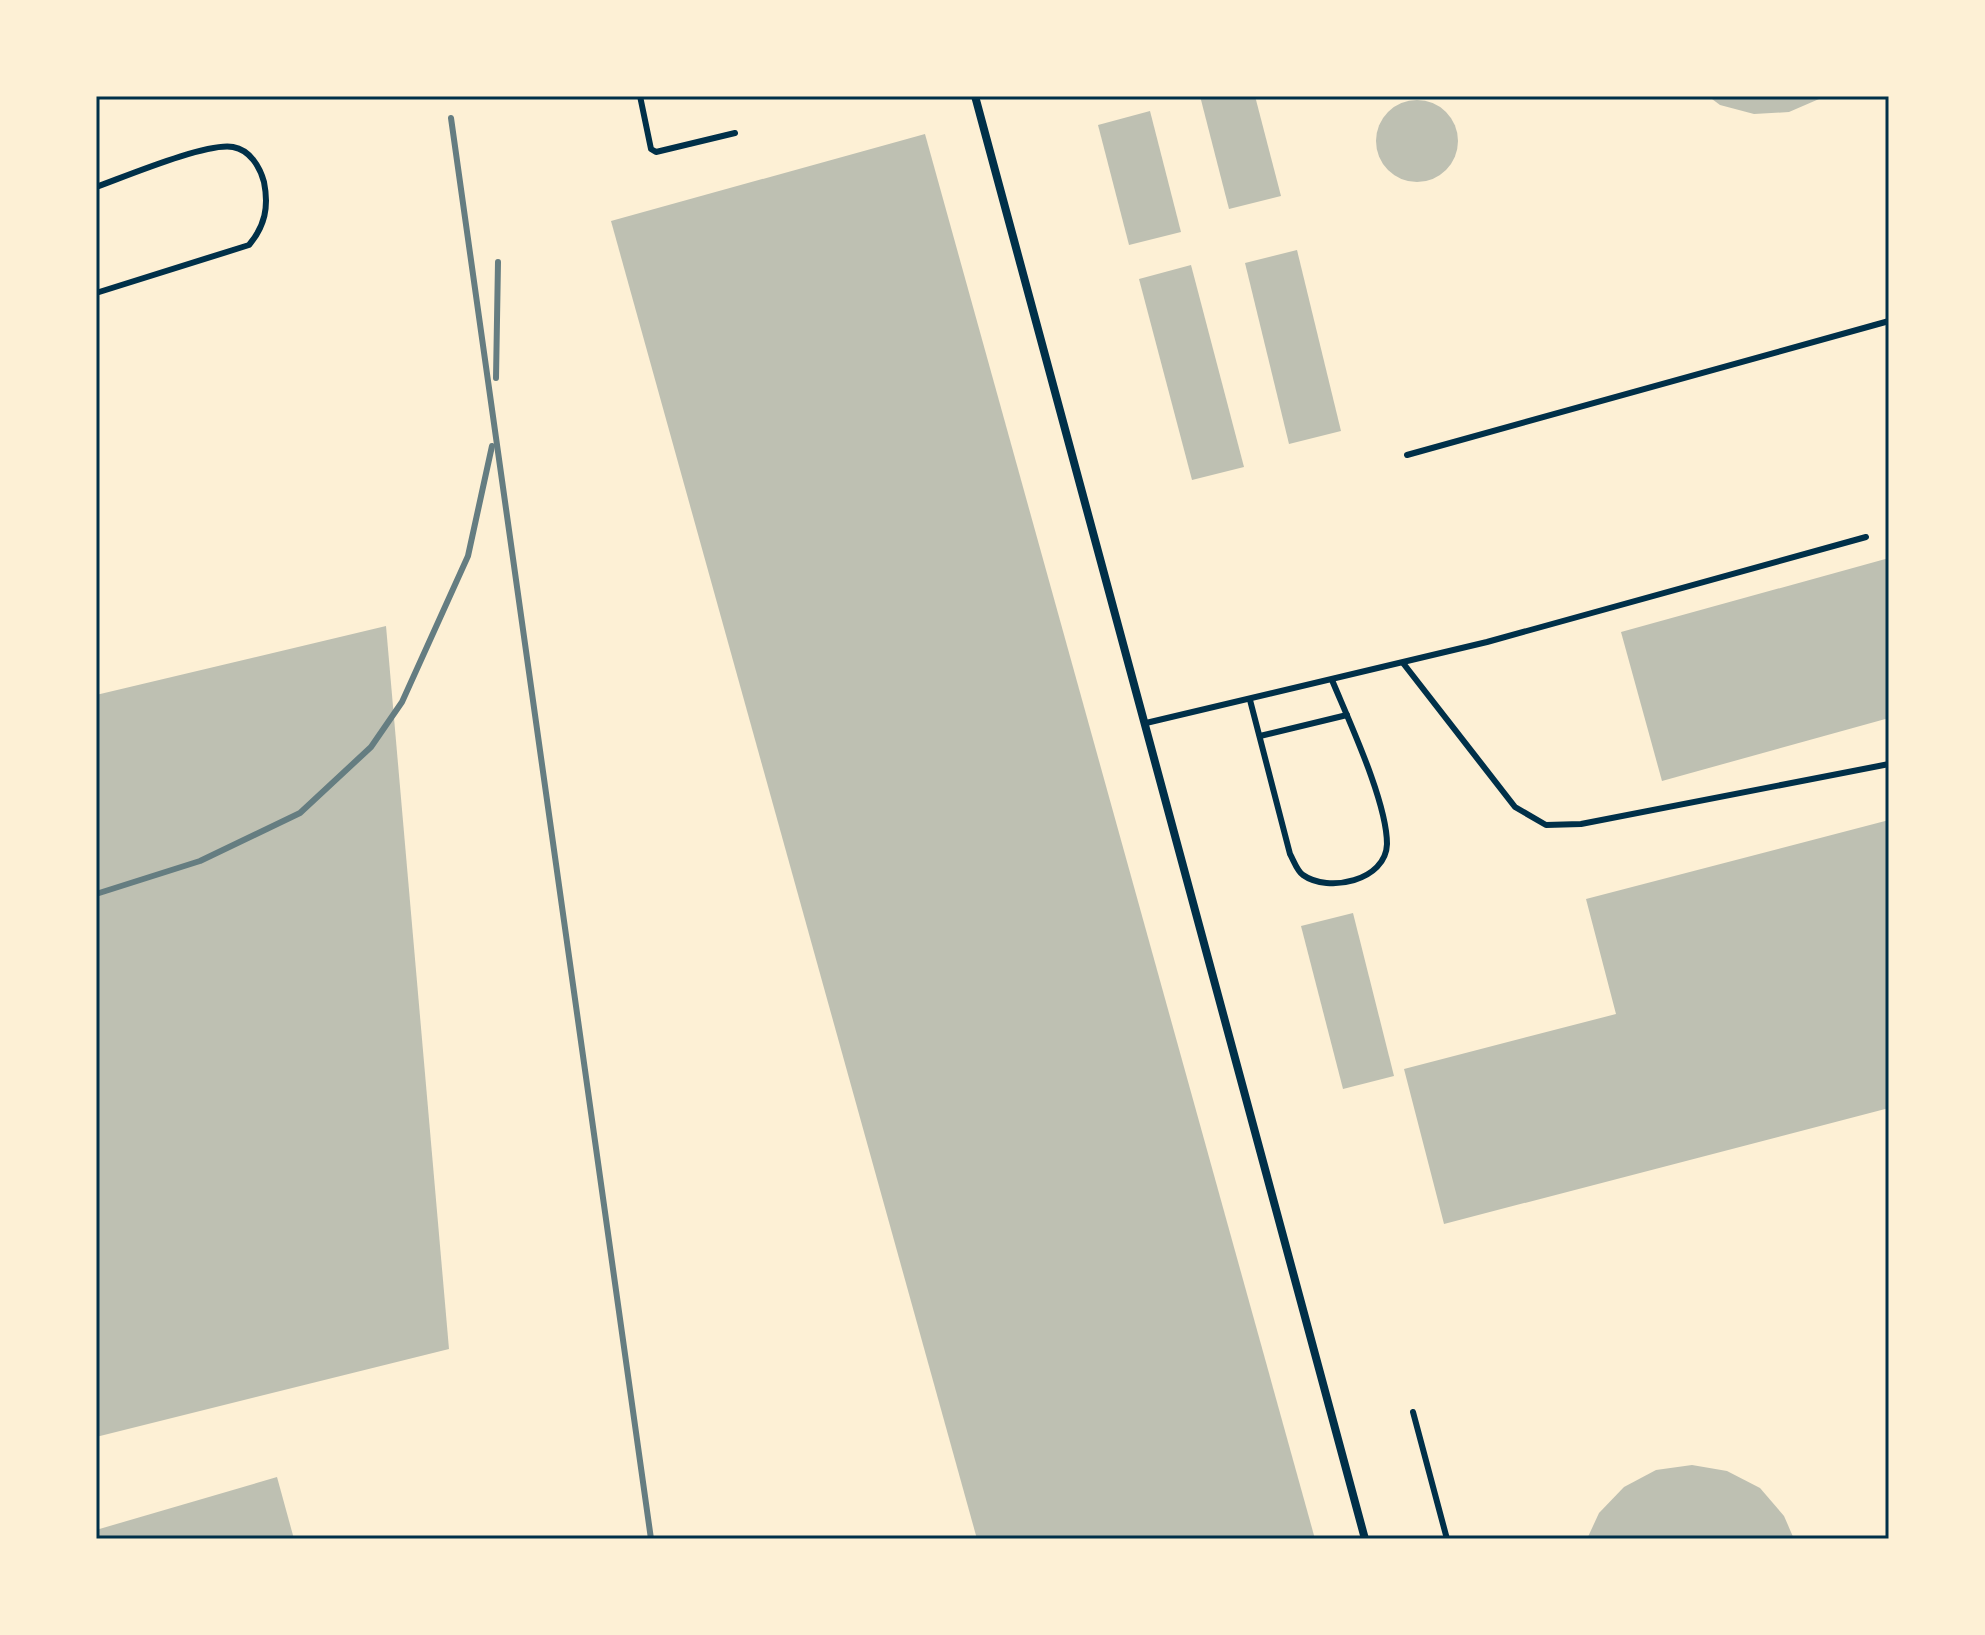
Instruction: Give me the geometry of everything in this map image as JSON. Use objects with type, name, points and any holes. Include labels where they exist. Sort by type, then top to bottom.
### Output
[{"type":"street","points":[[975,96],[1365,1539]]},
{"type":"lane","points":[[640,96],[651,149],[656,152],[735,133]]},
{"type":"lane","points":[[96,187],[210,149],[232,147],[248,154],[261,170],[267,196],[262,230],[249,245],[96,293]]},
{"type":"lane","points":[[1407,455],[1889,321]]},
{"type":"lane","points":[[1146,723],[1403,663],[1866,537]]},
{"type":"lane","points":[[1403,663],[1515,807],[1546,825],[1581,824],[1889,764]]},
{"type":"lane","points":[[1250,700],[1290,854],[1300,873],[1318,883],[1345,882],[1368,875],[1384,860],[1387,844],[1371,777],[1332,680]]},
{"type":"lane","points":[[1260,736],[1347,715]]},
{"type":"lane","points":[[1413,1412],[1447,1539]]},
{"type":"building","points":[[1200,96],[1255,96],[1281,196],[1229,209]]},
{"type":"building","points":[[1708,96],[1826,96],[1789,112],[1754,114],[1720,105]]},
{"type":"building","points":[[1417,100],[1433,103],[1446,112],[1455,125],[1458,141],[1455,157],[1446,170],[1433,179],[1417,182],[1401,179],[1388,170],[1379,157],[1376,141],[1379,125],[1388,112],[1401,103]]},
{"type":"building","points":[[1150,111],[1181,232],[1129,245],[1098,125]]},
{"type":"building","points":[[925,134],[1315,1539],[977,1539],[611,221]]},
{"type":"building","points":[[1297,250],[1341,431],[1289,444],[1245,263]]},
{"type":"building","points":[[1191,265],[1244,467],[1192,480],[1139,279]]},
{"type":"building","points":[[1889,558],[1889,718],[1662,781],[1621,632]]},
{"type":"building","points":[[386,626],[449,1349],[96,1437],[96,695]]},
{"type":"building","points":[[1889,820],[1889,1108],[1444,1224],[1404,1069],[1616,1014],[1586,899]]},
{"type":"building","points":[[1353,913],[1394,1076],[1343,1089],[1301,926]]},
{"type":"building","points":[[1692,1465],[1727,1471],[1760,1488],[1784,1516],[1794,1539],[1587,1539],[1599,1513],[1624,1487],[1656,1470]]},
{"type":"building","points":[[277,1477],[294,1539],[96,1539],[96,1530]]},
{"type":"railway","points":[[451,118],[651,1539]]},
{"type":"railway","points":[[496,378],[498,262]]},
{"type":"railway","points":[[96,894],[200,861],[300,813],[371,747],[402,702],[468,556],[492,446]]}]
